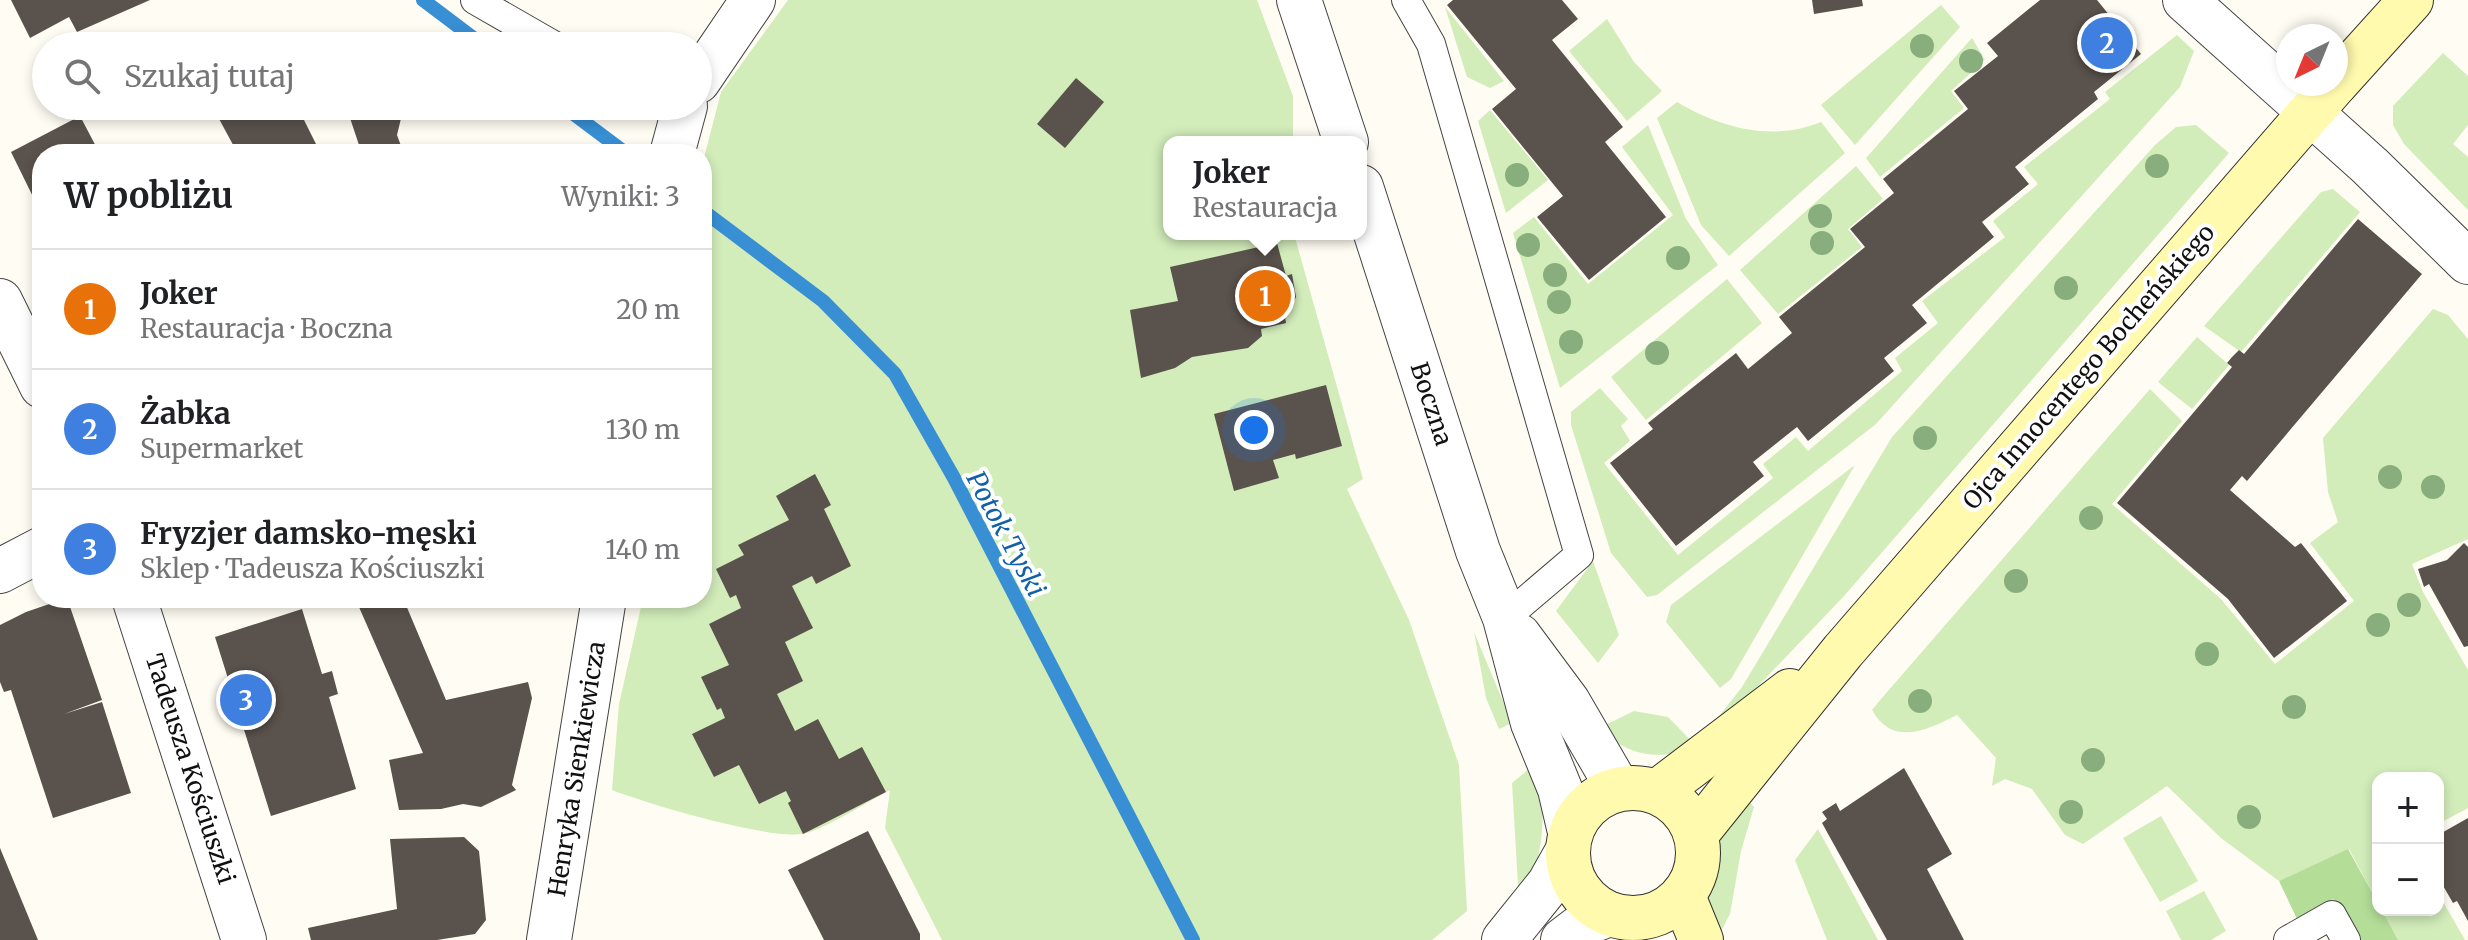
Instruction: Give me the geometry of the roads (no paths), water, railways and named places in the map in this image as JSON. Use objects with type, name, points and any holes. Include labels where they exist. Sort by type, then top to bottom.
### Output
[{"type":"street","points":[[712,60],[753,0]]},
{"type":"street","points":[[1299,0],[1344,136]]},
{"type":"street","points":[[2185,0],[2276,60]]},
{"type":"street","name":"Ojca Innocentego Bocheńskiego","points":[[2348,70],[2411,0]]},
{"type":"street","name":"Ojca Innocentego Bocheńskiego","points":[[1696,834],[1843,651],[2324,96]]},
{"type":"street","points":[[2329,96],[2370,166],[2468,262]]},
{"type":"street","name":"Boczna","points":[[1367,206],[1478,551],[1505,618],[1533,723],[1560,789],[1569,842]]},
{"type":"street","points":[[0,301],[32,366]]},
{"type":"street","points":[[0,571],[32,554]]},
{"type":"street","name":"Tadeusza Kościuszki","points":[[137,608],[244,940]]},
{"type":"street","name":"Henryka Sienkiewicza","points":[[549,940],[602,608]]},
{"type":"street","name":"Boczna","points":[[1505,618],[1638,790]]},
{"type":"street","name":"Ojca Innocentego Bocheńskiego","points":[[1638,790],[1843,651]]},
{"type":"street","points":[[1504,940],[1549,884],[1593,800],[1638,790],[1674,801],[1687,815],[1696,834],[1699,857],[1694,877],[1683,896],[1666,910],[1629,924],[1584,924],[1563,940]]},
{"type":"street","points":[[1569,842],[1569,872],[1578,890],[1591,905],[1629,924]]},
{"type":"street","points":[[1683,896],[1701,940]]},
{"type":"lane","points":[[475,0],[531,32]]},
{"type":"lane","points":[[1406,0],[1431,44],[1579,555],[1505,618]]},
{"type":"lane","points":[[2288,940],[2332,915],[2346,940]]},
{"type":"waterway","name":"Potok Tyski","points":[[423,0],[465,32]]},
{"type":"waterway","name":"Potok Tyski","points":[[582,120],[614,144]]},
{"type":"waterway","name":"Potok Tyski","points":[[712,218],[823,301],[895,374],[954,478],[1193,940]]},
{"type":"place","name":"Żabka","points":[[2107,43]]},
{"type":"place","name":"Joker","points":[[1265,296]]},
{"type":"place","name":"Fryzjer damsko-męski","points":[[246,700]]}]
